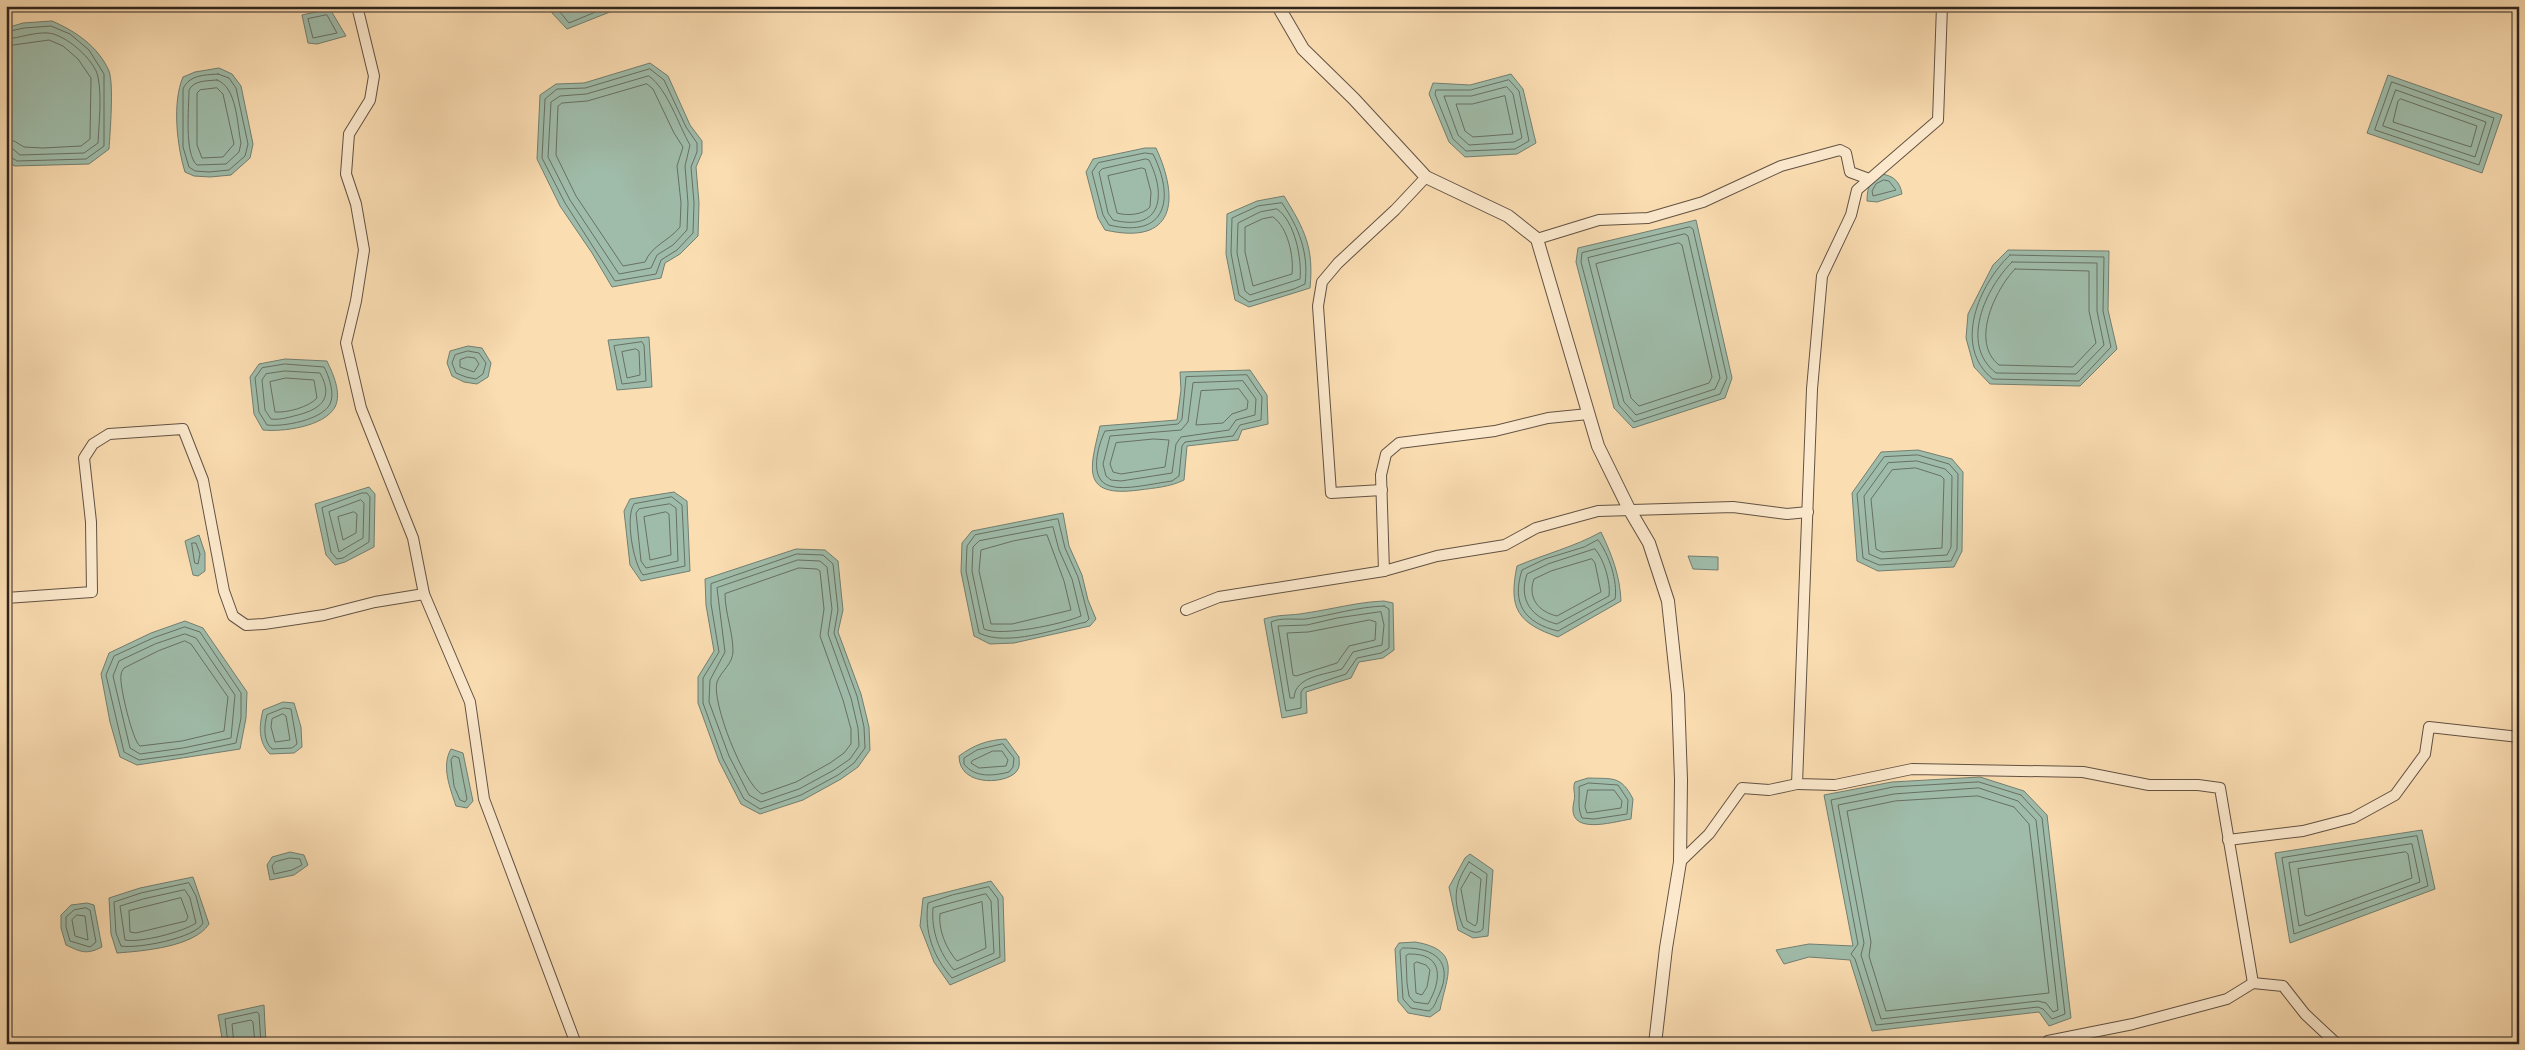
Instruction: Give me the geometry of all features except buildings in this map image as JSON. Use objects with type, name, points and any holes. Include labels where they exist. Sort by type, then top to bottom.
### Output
[{"type":"street","points":[[357,6],[374,76],[370,100],[348,134],[346,174],[356,204],[364,250],[356,300],[346,343],[361,408],[413,538],[424,594],[470,702],[484,798],[576,1044]]},
{"type":"street","points":[[1278,6],[1303,49],[1354,99],[1426,177],[1508,216],[1537,239],[1598,446],[1629,509],[1650,543],[1668,601],[1678,695],[1681,780],[1680,862],[1666,948],[1655,1044]]},
{"type":"street","points":[[1797,784],[1812,389],[1822,276],[1851,215],[1858,190],[1938,120],[1942,6]]},
{"type":"street","points":[[1537,239],[1599,220],[1648,218],[1694,205],[1781,166],[1840,150],[1846,153],[1850,172],[1869,179]]},
{"type":"street","points":[[1382,490],[1331,493],[1318,306],[1322,282],[1338,263],[1395,210],[1426,177]]},
{"type":"street","points":[[1384,571],[1381,475],[1386,454],[1399,443],[1495,431],[1548,418],[1588,414]]},
{"type":"street","points":[[6,598],[92,592],[91,522],[84,458],[93,444],[108,434],[183,429],[203,480],[224,591],[233,616],[246,625],[324,615],[375,602],[424,594]]},
{"type":"street","points":[[1186,610],[1219,597],[1384,571],[1437,556],[1505,545],[1536,528],[1598,511],[1733,507],[1787,514],[1808,512]]},
{"type":"street","points":[[2228,840],[2303,831],[2353,818],[2395,794],[2425,754],[2429,727],[2519,737]]},
{"type":"street","points":[[1680,862],[1709,834],[1742,788],[1769,790],[1797,784],[1835,785],[1912,769],[2083,772],[2149,785],[2220,788],[2253,983]]},
{"type":"street","points":[[2047,1044],[2048,1042],[2133,1024],[2227,999],[2253,983],[2283,986],[2305,1014],[2337,1044]]},
{"type":"water","points":[[550,6],[625,6],[567,29],[552,13]]},
{"type":"water","points":[[330,9],[346,36],[317,44],[308,43],[302,15]]},
{"type":"water","points":[[52,21],[85,40],[99,54],[109,71],[111,121],[109,149],[89,164],[14,166],[6,156],[6,28],[23,23]]},
{"type":"water","points":[[650,63],[668,76],[690,125],[702,141],[702,153],[696,167],[699,203],[698,236],[680,254],[665,263],[661,278],[612,287],[592,253],[560,206],[537,159],[540,95],[556,84],[584,83]]},
{"type":"water","points":[[219,68],[232,74],[241,86],[253,144],[250,158],[231,175],[194,176],[185,172],[180,150],[177,112],[180,87],[183,77],[195,72]]},
{"type":"water","points":[[1511,74],[1523,89],[1536,143],[1517,154],[1465,157],[1449,142],[1429,94],[1433,83],[1470,85]]},
{"type":"water","points":[[2388,75],[2502,115],[2482,173],[2367,133]]},
{"type":"water","points":[[1145,148],[1156,148],[1164,167],[1169,201],[1166,215],[1158,225],[1146,231],[1128,233],[1105,230],[1098,218],[1086,172],[1093,159]]},
{"type":"water","points":[[1882,174],[1896,180],[1902,194],[1877,202],[1867,201],[1870,185]]},
{"type":"water","points":[[1284,196],[1303,230],[1309,250],[1311,262],[1310,288],[1249,307],[1235,300],[1226,254],[1227,214],[1257,201]]},
{"type":"water","points":[[1696,220],[1732,378],[1725,398],[1633,428],[1614,408],[1576,262],[1578,248]]},
{"type":"water","points":[[2008,250],[2109,251],[2108,310],[2117,349],[2080,386],[1990,384],[1974,367],[1966,338],[1968,314],[1993,265]]},
{"type":"water","points":[[649,337],[652,387],[617,390],[608,340]]},
{"type":"water","points":[[468,346],[482,348],[491,363],[488,377],[477,384],[464,382],[452,376],[447,363],[450,351]]},
{"type":"water","points":[[285,359],[327,361],[336,384],[337,402],[330,414],[312,424],[291,429],[263,430],[254,414],[250,377],[259,364]]},
{"type":"water","points":[[1250,370],[1267,395],[1268,424],[1242,430],[1238,440],[1187,446],[1184,480],[1168,486],[1120,491],[1107,489],[1098,484],[1092,467],[1100,426],[1177,420],[1181,390],[1180,372]]},
{"type":"water","points":[[1918,450],[1952,459],[1963,472],[1962,551],[1954,567],[1878,571],[1857,561],[1852,493],[1881,452]]},
{"type":"water","points":[[369,487],[375,494],[374,547],[335,565],[326,555],[315,504]]},
{"type":"water","points":[[674,492],[687,501],[690,571],[641,581],[630,565],[624,511],[630,499]]},
{"type":"water","points":[[1063,513],[1069,546],[1082,575],[1088,600],[1096,619],[1090,626],[1014,643],[990,644],[974,636],[961,572],[962,543],[972,531]]},
{"type":"water","points":[[1601,532],[1615,566],[1621,601],[1558,637],[1544,632],[1525,620],[1515,604],[1514,593],[1517,566]]},
{"type":"water","points":[[199,535],[205,553],[205,571],[198,576],[193,575],[185,541]]},
{"type":"water","points":[[796,549],[825,550],[838,561],[843,610],[838,632],[861,694],[869,727],[870,750],[858,767],[841,779],[803,800],[760,814],[741,804],[719,761],[698,703],[698,677],[714,651],[706,605],[705,579]]},
{"type":"water","points":[[1688,556],[1718,557],[1718,570],[1693,569]]},
{"type":"water","points":[[1384,601],[1393,603],[1394,650],[1383,658],[1359,662],[1351,678],[1306,692],[1307,713],[1282,718],[1264,619]]},
{"type":"water","points":[[185,621],[203,628],[247,692],[246,718],[240,749],[137,765],[120,757],[110,722],[101,674],[109,653],[151,633]]},
{"type":"water","points":[[283,702],[294,703],[301,727],[302,747],[294,753],[270,754],[263,744],[260,734],[263,710]]},
{"type":"water","points":[[1006,739],[1019,757],[1019,768],[1014,774],[1006,778],[986,781],[976,779],[967,774],[961,767],[959,756],[965,752],[987,742]]},
{"type":"water","points":[[451,749],[463,753],[473,801],[467,808],[456,806],[449,785],[447,763]]},
{"type":"water","points":[[1980,777],[2024,791],[2047,815],[2071,1018],[2049,1026],[2039,1012],[1872,1031],[1850,960],[1809,957],[1784,964],[1776,950],[1809,944],[1853,946],[1824,795],[1892,782]]},
{"type":"water","points":[[1588,778],[1603,778],[1620,782],[1629,791],[1633,799],[1631,819],[1592,825],[1576,819],[1573,812],[1574,784]]},
{"type":"water","points":[[2422,830],[2435,889],[2290,943],[2275,853]]},
{"type":"water","points":[[290,852],[304,855],[308,865],[294,875],[270,880],[267,865],[272,857]]},
{"type":"water","points":[[1470,854],[1493,870],[1488,936],[1473,938],[1458,930],[1449,887],[1465,858]]},
{"type":"water","points":[[193,877],[209,924],[202,932],[180,943],[140,951],[117,953],[111,934],[109,898],[140,888]]},
{"type":"water","points":[[991,881],[1003,897],[1005,961],[950,985],[934,962],[920,926],[923,898]]},
{"type":"water","points":[[87,903],[94,905],[102,947],[84,952],[66,945],[61,928],[61,915],[71,905]]},
{"type":"water","points":[[1415,942],[1440,951],[1446,959],[1448,967],[1448,977],[1440,1010],[1430,1017],[1408,1013],[1398,1001],[1395,949],[1399,943]]},
{"type":"water","points":[[264,1005],[266,1044],[223,1044],[218,1015]]}]
